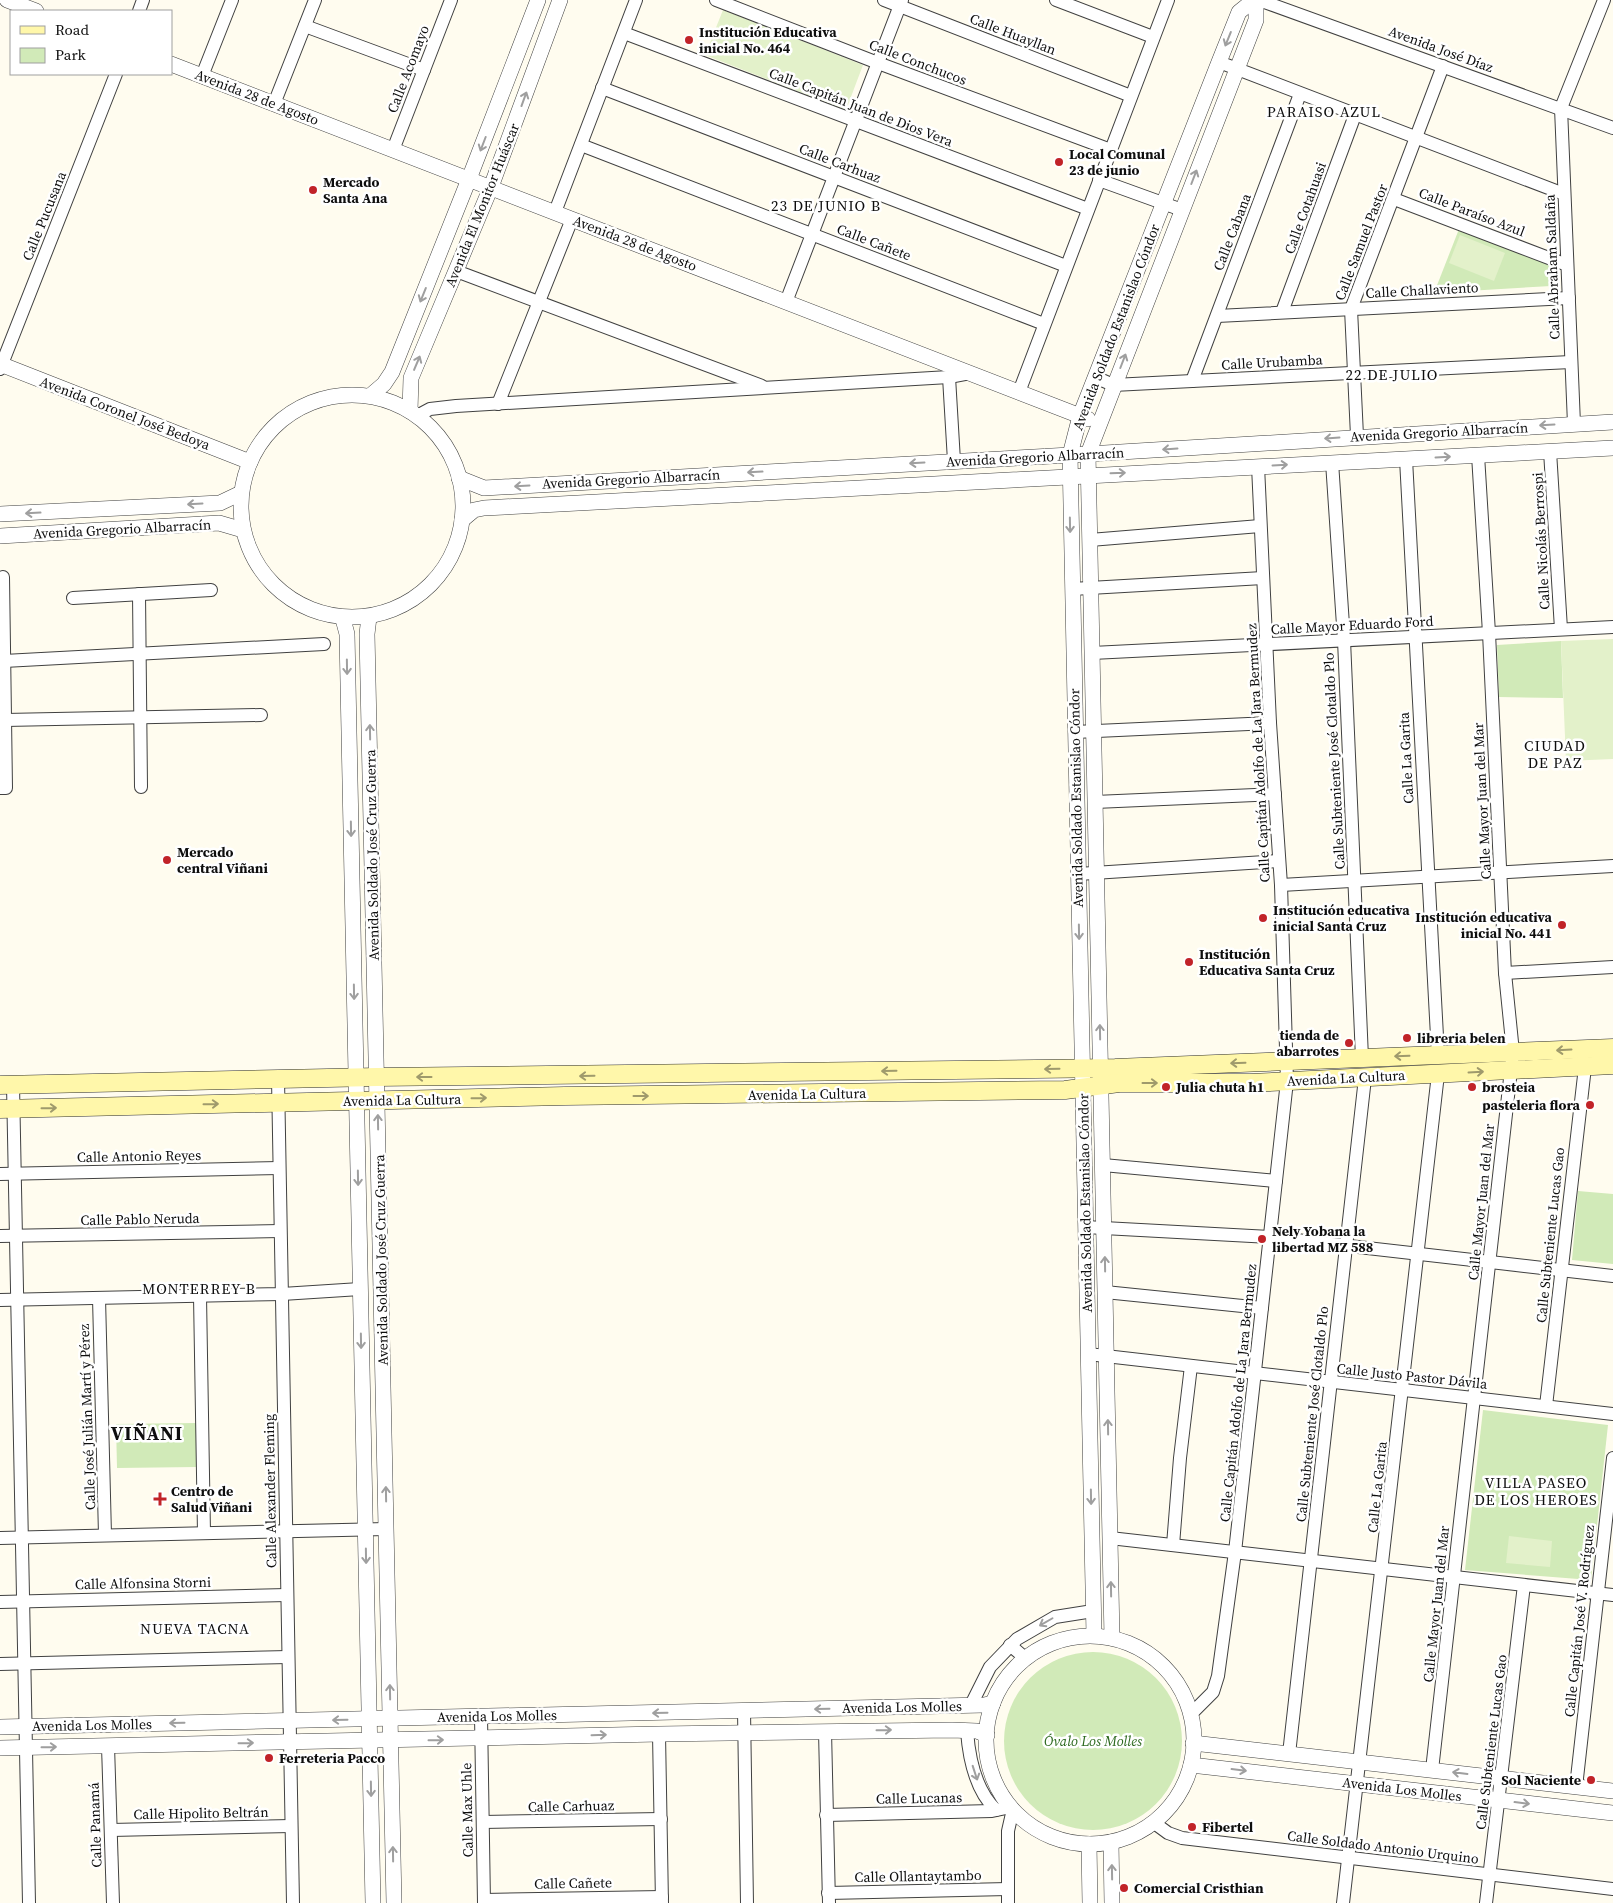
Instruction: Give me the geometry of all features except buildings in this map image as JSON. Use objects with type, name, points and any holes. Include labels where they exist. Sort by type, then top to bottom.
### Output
[{"type":"main road","name":"Avenida La Cultura","points":[[7,1109],[377,1100],[1055,1091],[1082,1088],[1101,1077],[1286,1061],[1613,1048]]},
{"type":"main road","name":"Avenida La Cultura","points":[[6,1085],[356,1077],[1082,1068],[1119,1083],[1287,1081],[1613,1065]]},
{"type":"main road","points":[[728,1073],[728,1095]]},
{"type":"street","points":[[7,0],[33,10]]},
{"type":"street","points":[[202,76],[232,0]]},
{"type":"street","points":[[274,104],[315,0]]},
{"type":"street","name":"Calle Acomayo","points":[[393,150],[452,0]]},
{"type":"street","name":"Avenida El Monitor Huáscar","points":[[370,396],[384,384],[392,372],[538,0]]},
{"type":"street","name":"Avenida El Monitor Huáscar","points":[[413,413],[411,378],[491,188],[560,0]]},
{"type":"street","name":"Calle Conchucos","points":[[716,0],[878,64],[1111,150]]},
{"type":"street","name":"Calle Huayllan","points":[[884,0],[901,3],[1131,96]]},
{"type":"street","points":[[1056,0],[1153,37]]},
{"type":"street","points":[[1018,392],[1168,0]]},
{"type":"street","name":"Avenida Soldado Estanislao Cóndor","points":[[1094,1635],[1070,454],[1080,416],[1239,12],[1256,0]]},
{"type":"street","name":"Avenida Soldado Estanislao Cóndor","points":[[1112,1638],[1088,454],[1256,20],[1256,0]]},
{"type":"street","name":"Avenida José Díaz","points":[[1256,0],[1613,128]]},
{"type":"street","points":[[1561,108],[1604,0],[1613,4]]},
{"type":"street","points":[[555,212],[624,33],[633,1]]},
{"type":"street","points":[[786,302],[854,121],[901,3]]},
{"type":"street","points":[[305,26],[424,70]]},
{"type":"street","name":"Calle Capitán Juan de Dios Vera","points":[[624,33],[1088,209]]},
{"type":"street","points":[[1219,62],[1564,194]]},
{"type":"street","name":"Avenida 28 de Agosto","points":[[172,64],[1099,423]]},
{"type":"street","name":"Calle Samuel Pastor","points":[[1357,436],[1351,308],[1443,66]]},
{"type":"street","name":"Calle Pucusana","points":[[1,366],[116,75]]},
{"type":"street","name":"Calle Carhuaz","points":[[602,88],[1066,266]]},
{"type":"street","name":"Calle Cabana","points":[[1192,381],[1300,94]]},
{"type":"street","name":"Calle Abraham Saldaña","points":[[1561,108],[1574,424]]},
{"type":"street","name":"Calle Cotahuasi","points":[[1282,312],[1355,115]]},
{"type":"street","name":"Calle Cañete","points":[[581,145],[1044,324]]},
{"type":"street","points":[[1099,180],[1182,210]]},
{"type":"street","name":"Calle Paraíso Azul","points":[[1394,199],[1567,265]]},
{"type":"street","points":[[498,404],[572,219]]},
{"type":"street","points":[[456,271],[766,388]]},
{"type":"street","name":"Calle Challaviento","points":[[1217,316],[1568,298]]},
{"type":"street","name":"Calle Urubamba","points":[[1095,377],[1114,384],[1354,374],[1571,362]]},
{"type":"street","name":"Avenida Coronel José Bedoya","points":[[1,366],[250,462]]},
{"type":"street","points":[[413,413],[439,408],[949,377],[970,373]]},
{"type":"street","points":[[949,377],[954,461]]},
{"type":"street","points":[[348,394],[370,396],[391,402],[413,413],[441,439],[452,458],[460,478],[463,499],[458,541],[438,578],[423,593],[405,604],[369,617],[343,619],[317,613],[296,603],[277,590],[262,572],[250,552],[243,530],[242,493],[250,462],[269,432],[285,417],[304,405],[348,394]]},
{"type":"street","name":"Avenida Gregorio Albarracín","points":[[460,478],[484,488],[1613,422]]},
{"type":"street","name":"Avenida Gregorio Albarracín","points":[[462,520],[474,510],[484,508],[1088,474],[1613,448]]},
{"type":"street","name":"Calle Nicolás Berrospi","points":[[1550,451],[1561,629]]},
{"type":"street","name":"Calle Mayor Juan del Mar","points":[[1432,1770],[1513,1052],[1505,974],[1489,633],[1478,455]]},
{"type":"street","name":"Calle La Garita","points":[[1406,459],[1438,1055]]},
{"type":"street","name":"Calle Subteniente José Clotaldo Plo","points":[[1332,462],[1344,640],[1362,1058]]},
{"type":"street","name":"Calle Capitán Adolfo de La Jara Bermudez","points":[[1191,1714],[1213,1692],[1218,1676],[1235,1552],[1287,1081],[1281,885],[1270,723],[1258,466]]},
{"type":"street","name":"Avenida Gregorio Albarracín","points":[[0,514],[220,503],[242,493]]},
{"type":"street","name":"Avenida Gregorio Albarracín","points":[[0,536],[219,523],[243,530]]},
{"type":"street","points":[[1090,540],[1260,526]]},
{"type":"street","points":[[0,788],[6,788],[3,577]]},
{"type":"street","points":[[1072,589],[1263,578]]},
{"type":"street","points":[[74,598],[211,590]]},
{"type":"street","points":[[139,594],[142,787]]},
{"type":"street","name":"Avenida Soldado José Cruz Guerra","points":[[369,617],[368,644],[394,1903]]},
{"type":"street","name":"Avenida Soldado José Cruz Guerra","points":[[343,619],[347,634],[373,1903]]},
{"type":"street","name":"Calle Mayor Eduardo Ford","points":[[1092,653],[1613,627]]},
{"type":"street","points":[[4,661],[324,644]]},
{"type":"street","points":[[5,720],[261,715]]},
{"type":"street","points":[[1075,732],[1270,723]]},
{"type":"street","points":[[1095,802],[1275,794]]},
{"type":"street","points":[[1078,874],[1279,861]]},
{"type":"street","points":[[1281,885],[1613,866]]},
{"type":"street","points":[[1505,974],[1613,968]]},
{"type":"street","name":"Calle Subteniente Lucas Gao","points":[[1546,1406],[1585,1067]]},
{"type":"street","name":"Calle La Garita","points":[[1343,1903],[1438,1074]]},
{"type":"street","name":"Calle Subteniente José Clotaldo Plo","points":[[1289,1754],[1365,1078]]},
{"type":"street","name":"Calle Alexander Fleming","points":[[278,1079],[293,1903]]},
{"type":"street","points":[[6,1085],[15,1174],[29,1903]]},
{"type":"street","points":[[1103,1165],[1276,1181]]},
{"type":"street","name":"Calle Antonio Reyes","points":[[0,1174],[279,1168]]},
{"type":"street","points":[[1085,1228],[1104,1227],[1270,1237],[1613,1276]]},
{"type":"street","name":"Calle Pablo Neruda","points":[[0,1236],[280,1231]]},
{"type":"street","points":[[0,1300],[282,1294],[360,1290]]},
{"type":"street","points":[[1105,1292],[1262,1308]]},
{"type":"street","points":[[200,1296],[204,1533]]},
{"type":"street","name":"Calle José Julián Martí y Pérez","points":[[99,1298],[105,1535]]},
{"type":"street","name":"Calle Justo Pastor Dávila","points":[[1088,1354],[1613,1414]]},
{"type":"street","points":[[1173,1545],[1180,1458],[1191,1366]]},
{"type":"street","name":"Calle Capitán José V. Rodríguez","points":[[1576,1787],[1613,1458]]},
{"type":"street","points":[[0,1538],[386,1529]]},
{"type":"street","points":[[1110,1538],[1613,1595]]},
{"type":"street","name":"Calle Subteniente Lucas Gao","points":[[1486,1903],[1500,1800],[1524,1585]]},
{"type":"street","name":"Calle Alfonsina Storni","points":[[0,1602],[287,1595]]},
{"type":"street","points":[[971,1706],[990,1667],[1017,1639],[1055,1617],[1093,1611]]},
{"type":"street","points":[[1094,1635],[1112,1638],[1139,1648],[1162,1665],[1180,1688],[1191,1714],[1194,1743],[1190,1765],[1174,1800],[1153,1822],[1133,1834],[1111,1842],[1088,1844],[1055,1838],[1040,1831],[1012,1808],[992,1773],[986,1735],[993,1703],[1006,1678],[1025,1658],[1046,1645],[1069,1637],[1094,1635]]},
{"type":"street","points":[[1010,1645],[1025,1658]]},
{"type":"street","points":[[0,1664],[288,1657]]},
{"type":"street","name":"Avenida Los Molles","points":[[0,1727],[971,1706],[993,1703]]},
{"type":"street","points":[[744,1711],[747,1903]]},
{"type":"street","name":"Calle Max Uhle","points":[[480,1716],[484,1901]]},
{"type":"street","points":[[825,1731],[829,1898]]},
{"type":"street","points":[[967,1731],[968,1753],[977,1780],[989,1804],[996,1810]]},
{"type":"street","name":"Avenida Los Molles","points":[[0,1748],[744,1732],[967,1731],[986,1735]]},
{"type":"street","points":[[659,1734],[662,1900]]},
{"type":"street","name":"Avenida Los Molles","points":[[1194,1743],[1613,1791]]},
{"type":"street","name":"Calle Panamá","points":[[108,1746],[112,1903]]},
{"type":"street","name":"Avenida Los Molles","points":[[1190,1765],[1613,1813]]},
{"type":"street","points":[[1008,1903],[1008,1830],[1012,1808]]},
{"type":"street","name":"Calle Lucanas","points":[[826,1814],[1012,1808]]},
{"type":"street","name":"Calle Carhuaz","points":[[483,1822],[661,1819]]},
{"type":"street","name":"Calle Soldado Antonio Urquino","points":[[1153,1822],[1168,1833],[1182,1838],[1613,1889]]},
{"type":"street","name":"Calle Hipolito Beltrán","points":[[111,1830],[291,1826]]},
{"type":"street","points":[[1111,1842],[1112,1903]]},
{"type":"street","points":[[1088,1844],[1090,1903]]},
{"type":"street","name":"Calle Ollantaytambo","points":[[829,1898],[1008,1889]]},
{"type":"street","name":"Calle Cañete","points":[[484,1901],[662,1900]]},
{"type":"green space","points":[[723,10],[863,65],[846,110],[705,55]]},
{"type":"green space","points":[[1459,229],[1551,265],[1551,286],[1434,293]]},
{"type":"green space","points":[[1460,235],[1505,253],[1494,281],[1449,263]]},
{"type":"green space","points":[[1613,639],[1613,759],[1566,761],[1561,641]]},
{"type":"green space","points":[[1561,641],[1563,698],[1499,697],[1497,645]]},
{"type":"green space","points":[[1578,1191],[1613,1194],[1613,1264],[1572,1260]]},
{"type":"green space","points":[[1483,1410],[1608,1425],[1591,1580],[1465,1570]]},
{"type":"green space","points":[[196,1423],[196,1467],[117,1468],[116,1424]]},
{"type":"green space","points":[[1509,1536],[1552,1541],[1550,1567],[1506,1563]]},
{"type":"green space","name":"Óvalo Los Molles","points":[[1093,1652],[1127,1659],[1142,1667],[1156,1678],[1167,1692],[1175,1707],[1182,1741],[1175,1775],[1167,1790],[1156,1804],[1142,1815],[1127,1823],[1093,1830],[1059,1823],[1044,1815],[1030,1804],[1019,1790],[1011,1775],[1004,1741],[1011,1707],[1019,1692],[1030,1678],[1044,1667],[1059,1659]]},
{"type":"place","name":"Institución Educativa inicial No. 464","points":[[689,40]]},
{"type":"place","name":"Local Comunal 23 de junio","points":[[1059,162]]},
{"type":"place","name":"Mercado Santa Ana","points":[[313,190]]},
{"type":"place","name":"Mercado central Viñani","points":[[167,860]]},
{"type":"place","name":"Institución educativa inicial Santa Cruz","points":[[1263,918]]},
{"type":"place","name":"Institución educativa inicial No. 441","points":[[1562,925]]},
{"type":"place","name":"Institución Educativa Santa Cruz","points":[[1189,962]]},
{"type":"place","name":"libreria belen","points":[[1407,1038]]},
{"type":"place","name":"tienda de abarrotes","points":[[1349,1043]]},
{"type":"place","name":"Julia chuta h1","points":[[1166,1087]]},
{"type":"place","name":"brosteia","points":[[1472,1087]]},
{"type":"place","name":"pasteleria flora","points":[[1590,1105]]},
{"type":"place","name":"Nely Yobana la libertad MZ 588","points":[[1262,1239]]},
{"type":"place","name":"Centro de Salud Viñani","points":[[160,1499]]},
{"type":"place","name":"Ferreteria Pacco","points":[[269,1758]]},
{"type":"place","name":"Sol Naciente","points":[[1591,1780]]},
{"type":"place","name":"Fibertel","points":[[1192,1827]]},
{"type":"place","name":"Comercial Cristhian","points":[[1124,1888]]},
{"type":"district","name":"PARAISO AZUL","points":[[1324,111]]},
{"type":"district","name":"23 DE JUNIO B","points":[[826,205]]},
{"type":"district","name":"22 DE JULIO","points":[[1392,374]]},
{"type":"district","name":"CIUDAD DE PAZ","points":[[1555,754]]},
{"type":"district","name":"MONTERREY B","points":[[199,1288]]},
{"type":"district","name":"VIÑANI","points":[[147,1433]]},
{"type":"district","name":"VILLA PASEO DE LOS HEROES","points":[[1536,1490]]},
{"type":"district","name":"NUEVA TACNA","points":[[195,1628]]}]
